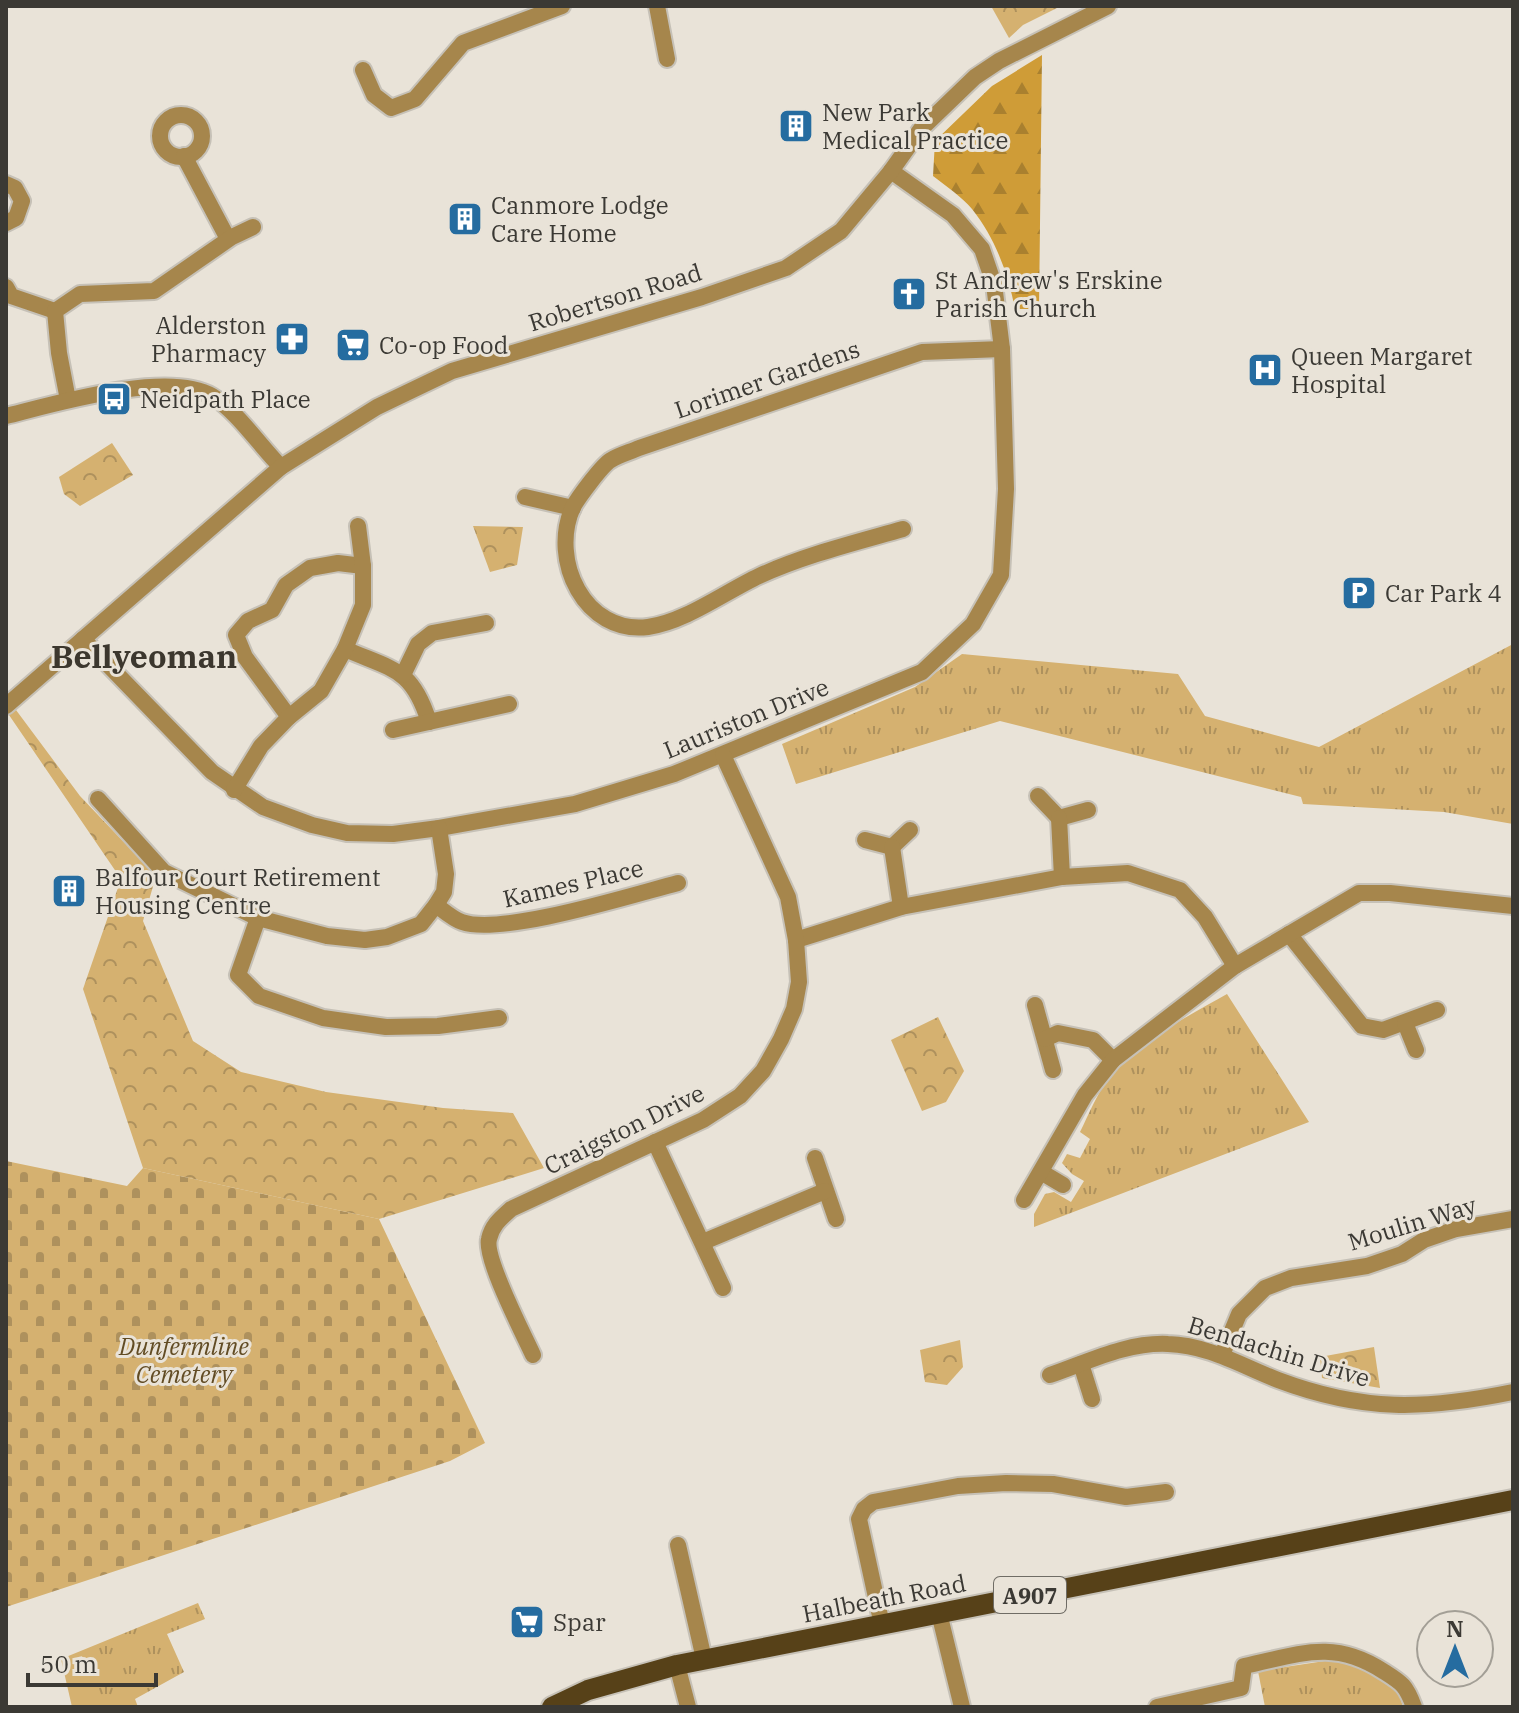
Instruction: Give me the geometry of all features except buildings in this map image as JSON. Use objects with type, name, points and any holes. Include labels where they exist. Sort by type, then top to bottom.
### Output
[{"type":"main road","name":"Halbeath Road","points":[[564,1704],[631,1677],[704,1659],[1513,1500]]},
{"type":"street","points":[[363,70],[374,95],[391,108],[415,99],[463,43],[562,6]]},
{"type":"street","points":[[657,6],[667,59]]},
{"type":"street","name":"Robertson Road","points":[[6,706],[281,467],[377,407],[452,371],[702,297],[786,268],[841,231],[921,129],[975,77],[999,61],[1108,6]]},
{"type":"street","points":[[184,156],[228,239]]},
{"type":"street","name":"Lauriston Drive","points":[[83,639],[212,772],[234,790],[263,807],[312,825],[347,833],[393,834],[575,804],[674,774],[922,672],[973,624],[1001,575],[1006,489],[1002,349],[994,284],[982,249],[953,215],[891,171]]},
{"type":"street","points":[[6,184],[15,188],[22,201],[16,218],[6,223]]},
{"type":"street","points":[[55,311],[80,294],[154,291],[228,239],[253,227]]},
{"type":"street","points":[[8,295],[55,311]]},
{"type":"street","points":[[55,311],[68,400]]},
{"type":"street","name":"Lorimer Gardens","points":[[903,529],[801,558],[685,614],[646,628],[607,619],[591,609],[577,591],[567,563],[567,537],[573,508],[608,461],[922,352],[1002,349]]},
{"type":"street","points":[[6,416],[126,389],[179,387],[209,394],[226,407],[281,467]]},
{"type":"street","points":[[525,497],[573,508]]},
{"type":"street","points":[[234,790],[261,746],[289,717],[321,691],[345,649],[363,605],[363,566],[358,526]]},
{"type":"street","points":[[289,717],[245,657],[236,635],[248,621],[272,610],[286,585],[310,568],[338,563],[363,566]]},
{"type":"street","points":[[403,675],[418,644],[432,633],[486,623]]},
{"type":"street","points":[[345,649],[403,675],[413,684],[429,722]]},
{"type":"street","points":[[393,730],[509,704]]},
{"type":"street","name":"Craigston Drive","points":[[533,1355],[492,1261],[488,1242],[494,1224],[511,1209],[703,1120],[740,1096],[763,1071],[794,1009],[799,982],[796,940],[788,897],[723,755]]},
{"type":"street","points":[[1038,796],[1059,818],[1062,877]]},
{"type":"street","points":[[98,799],[164,872],[258,918],[327,936],[365,940],[387,937],[421,924],[436,905],[444,892],[446,874],[439,828]]},
{"type":"street","points":[[1059,818],[1088,810]]},
{"type":"street","points":[[892,847],[910,830]]},
{"type":"street","points":[[865,840],[892,847]]},
{"type":"street","points":[[892,847],[901,907]]},
{"type":"street","points":[[796,940],[901,907],[1062,877],[1128,873],[1180,890],[1205,917],[1235,966]]},
{"type":"street","name":"Kames Place","points":[[436,905],[460,922],[490,927],[588,907],[678,883]]},
{"type":"street","points":[[1024,1200],[1085,1095],[1113,1060],[1235,966],[1359,893],[1390,893],[1513,906]]},
{"type":"street","points":[[258,918],[238,975],[259,996],[323,1018],[386,1027],[438,1026],[499,1018]]},
{"type":"street","points":[[1289,934],[1362,1026],[1383,1030],[1437,1010]]},
{"type":"street","points":[[1035,1005],[1053,1070]]},
{"type":"street","points":[[1405,1023],[1416,1050]]},
{"type":"street","points":[[1045,1039],[1058,1033],[1093,1040],[1113,1060]]},
{"type":"street","points":[[655,1142],[723,1288]]},
{"type":"street","points":[[815,1158],[836,1219]]},
{"type":"street","points":[[1041,1172],[1063,1185]]},
{"type":"street","points":[[703,1242],[825,1191]]},
{"type":"street","name":"Moulin Way","points":[[1222,1355],[1239,1314],[1265,1288],[1291,1278],[1367,1266],[1456,1229],[1513,1219]]},
{"type":"street","name":"Bendachin Drive","points":[[1050,1375],[1144,1344],[1193,1346],[1276,1379],[1352,1403],[1395,1407],[1444,1404],[1513,1392]]},
{"type":"street","points":[[1081,1364],[1092,1399]]},
{"type":"street","points":[[882,1625],[859,1519],[864,1509],[873,1502],[958,1486],[1006,1483],[1053,1484],[1126,1497],[1166,1492]]},
{"type":"street","points":[[678,1545],[704,1659]]},
{"type":"street","points":[[939,1613],[962,1707]]},
{"type":"street","points":[[1157,1707],[1241,1688],[1244,1666],[1328,1649],[1363,1658],[1406,1686],[1414,1707]]},
{"type":"street","points":[[677,1665],[688,1707]]},
{"type":"green space","points":[[991,6],[1061,6],[1023,25],[1009,38]]},
{"type":"green space","points":[[1042,55],[1039,309],[1015,309],[1004,269],[980,220],[968,205],[933,176],[935,141],[992,86]]},
{"type":"green space","points":[[112,443],[133,475],[80,506],[64,494],[59,477]]},
{"type":"green space","points":[[473,526],[523,527],[517,565],[490,572]]},
{"type":"green space","points":[[1513,644],[1513,824],[1444,812],[1303,804],[1301,797],[1000,721],[796,784],[782,744],[915,687],[962,654],[1178,674],[1205,716],[1319,747]]},
{"type":"green space","points":[[16,710],[80,796],[156,876],[143,921],[193,1041],[241,1072],[326,1092],[443,1108],[513,1113],[544,1168],[379,1219],[143,1168],[83,989],[121,879],[9,715]]},
{"type":"green space","points":[[1227,994],[1309,1122],[1034,1227],[1034,1214],[1045,1194],[1054,1192],[1071,1202],[1084,1181],[1062,1163],[1067,1154],[1080,1158],[1090,1139],[1080,1132],[1110,1077],[1149,1042]]},
{"type":"green space","points":[[938,1017],[964,1071],[946,1102],[922,1111],[891,1040]]},
{"type":"green space","name":"Dunfermline Cemetery","points":[[6,1161],[127,1186],[143,1168],[379,1219],[485,1443],[450,1461],[6,1607]]},
{"type":"green space","points":[[960,1340],[963,1367],[947,1385],[925,1382],[920,1350]]},
{"type":"green space","points":[[1374,1347],[1380,1388],[1322,1378],[1320,1357]]},
{"type":"green space","points":[[198,1603],[205,1619],[167,1634],[184,1672],[135,1699],[138,1707],[72,1707],[61,1659]]},
{"type":"green space","points":[[1338,1659],[1379,1674],[1394,1687],[1403,1707],[1265,1707],[1258,1671]]},
{"type":"place","name":"New Park Medical Practice","points":[[796,126]]},
{"type":"place","name":"Canmore Lodge Care Home","points":[[465,219]]},
{"type":"place","name":"St Andrew's Erskine Parish Church","points":[[909,294]]},
{"type":"place","name":"Alderston Pharmacy","points":[[292,339]]},
{"type":"place","name":"Co-op Food","points":[[353,345]]},
{"type":"place","name":"Queen Margaret Hospital","points":[[1265,370]]},
{"type":"place","name":"Neidpath Place","points":[[114,399]]},
{"type":"place","name":"Car Park 4","points":[[1359,593]]},
{"type":"place","name":"Balfour Court Retirement Housing Centre","points":[[69,891]]},
{"type":"place","name":"Spar","points":[[527,1622]]},
{"type":"district","name":"Bellyeoman","points":[[144,656]]}]
